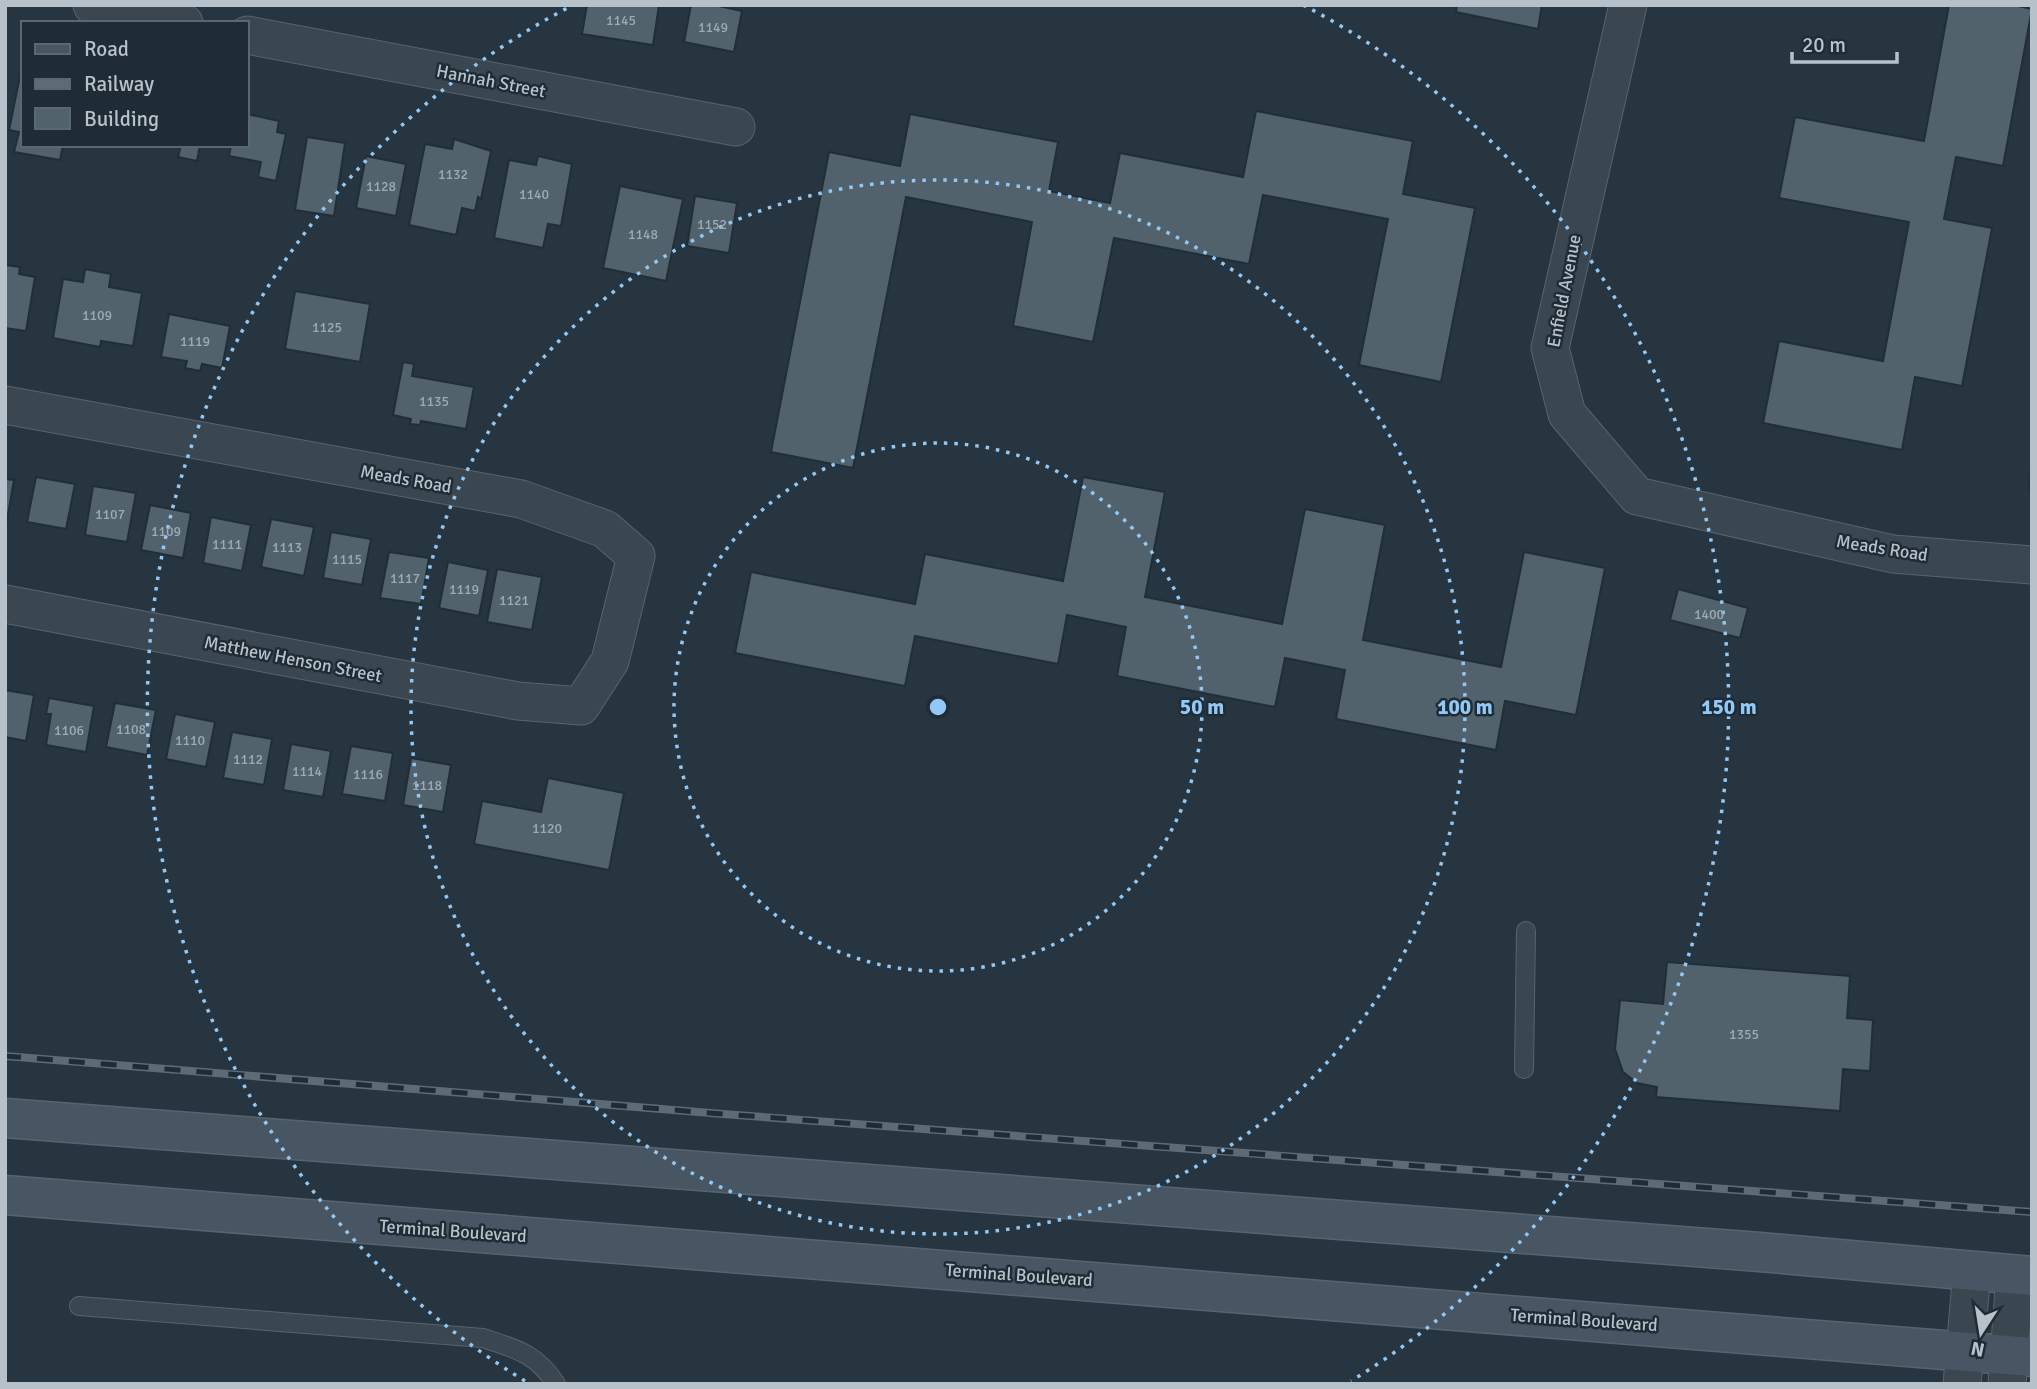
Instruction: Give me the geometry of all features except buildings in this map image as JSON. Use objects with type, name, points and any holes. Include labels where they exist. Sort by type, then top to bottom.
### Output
[{"type":"main road","points":[[5,1118],[1718,1248],[2023,1275]]},
{"type":"main road","name":"Terminal Boulevard","points":[[5,1195],[1964,1367],[2016,1365]]},
{"type":"street","points":[[92,5],[174,21]]},
{"type":"street","name":"Enfield Avenue","points":[[1629,5],[1550,348],[1567,414],[1637,496],[1734,518]]},
{"type":"street","name":"Hannah Street","points":[[248,34],[736,127]]},
{"type":"street","name":"Meads Road","points":[[5,405],[521,499],[605,529],[636,556],[610,662],[581,706]]},
{"type":"street","name":"Meads Road","points":[[1734,518],[1893,554],[2032,565]]},
{"type":"street","name":"Matthew Henson Street","points":[[5,604],[518,701],[581,706]]},
{"type":"street","points":[[1964,1367],[1972,1271]]},
{"type":"street","points":[[2016,1365],[2023,1275]]},
{"type":"lane","points":[[1524,1069],[1527,931]]},
{"type":"lane","points":[[79,1306],[483,1338],[525,1352],[544,1365],[556,1384]]},
{"type":"railway","points":[[5,1056],[723,1114],[2032,1212]]}]
